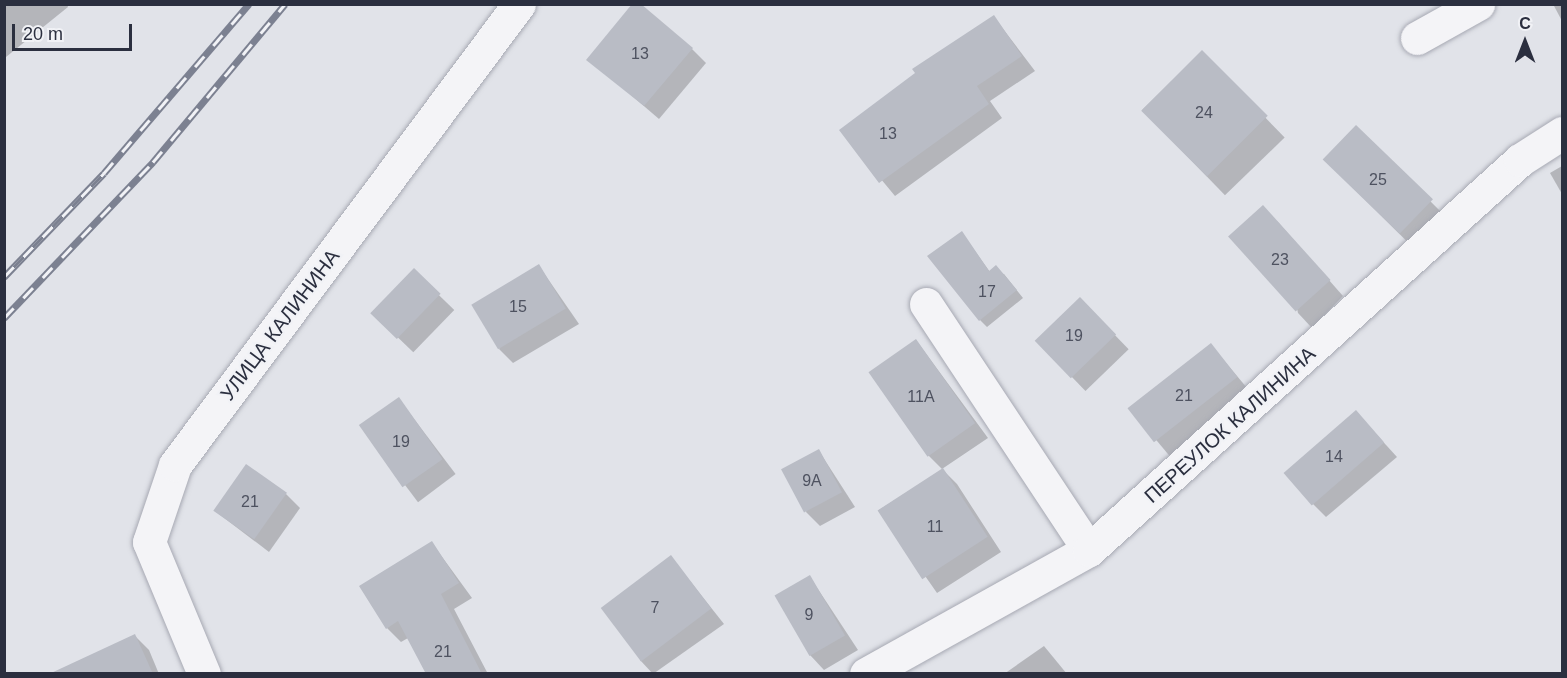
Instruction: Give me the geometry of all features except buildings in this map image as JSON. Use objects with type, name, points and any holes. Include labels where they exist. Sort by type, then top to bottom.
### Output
[{"type":"street","name":"УЛИЦА КАЛИНИНА","points":[[204,674],[149,542],[175,465],[519,4]]},
{"type":"street","points":[[1418,38],[1478,4]]},
{"type":"street","name":"ПЕРЕУЛОК КАЛИНИНА","points":[[866,674],[1089,550],[1520,160],[1563,133]]},
{"type":"street","points":[[926,304],[1089,550]]},
{"type":"railway","points":[[4,277],[104,173],[249,4]]},
{"type":"railway","points":[[4,318],[153,162],[285,4]]}]
